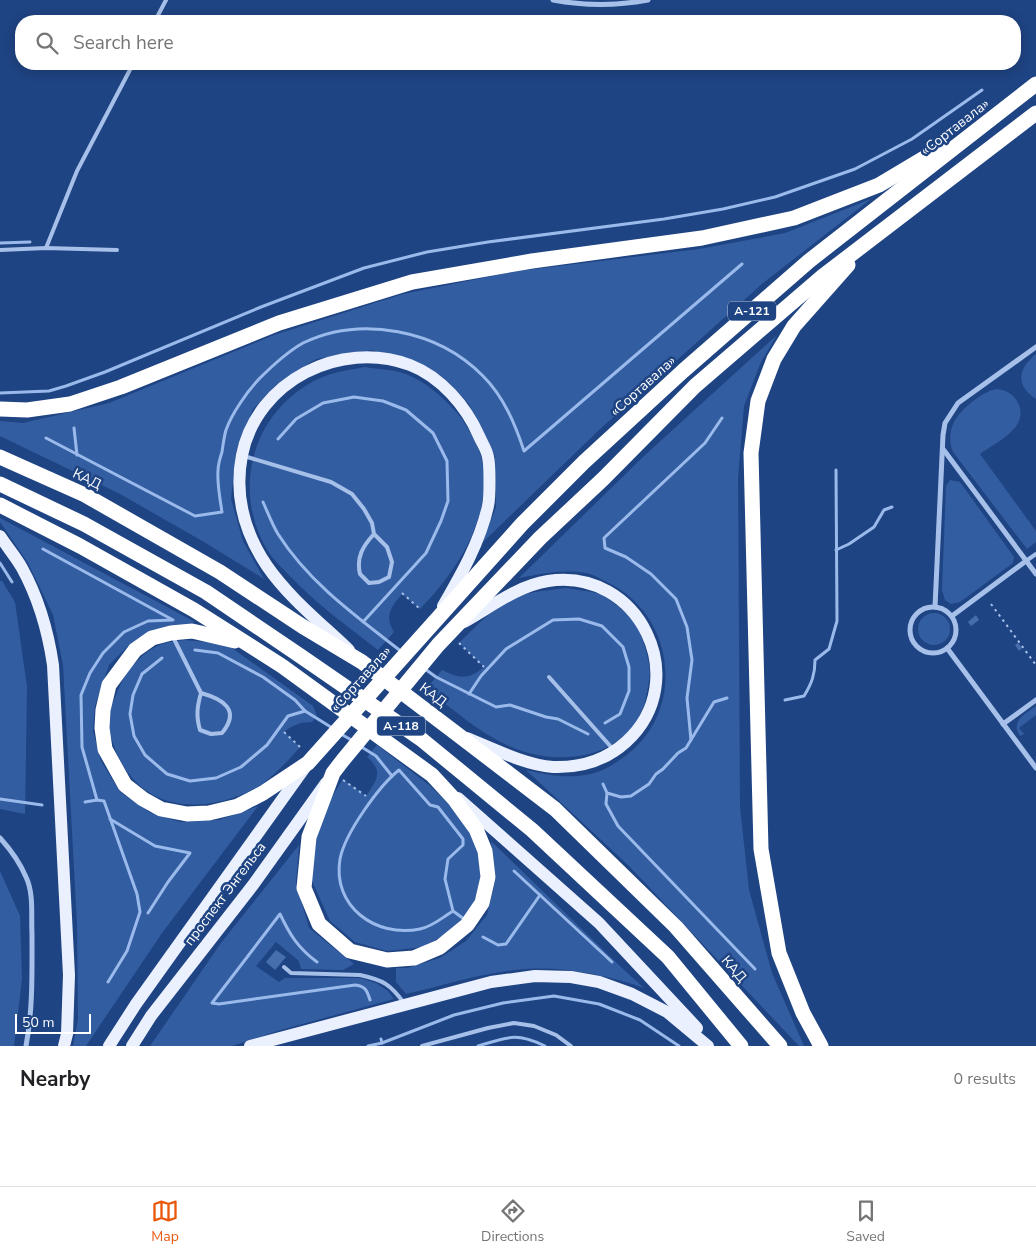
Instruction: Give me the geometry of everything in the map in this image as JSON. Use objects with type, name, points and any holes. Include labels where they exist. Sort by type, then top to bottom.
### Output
[{"type":"highway","name":"«Сортавала»","points":[[282,666],[235,642],[192,631],[171,633],[152,638],[135,650],[109,685],[103,710],[102,728],[105,749],[125,785],[143,799],[161,809],[187,814],[209,813],[238,806],[263,793],[310,760],[522,524],[584,462],[683,370],[810,261],[1036,84]]},
{"type":"highway","name":"А-121","points":[[453,629],[540,538],[603,479],[695,386],[822,276],[1036,113]]},
{"type":"highway","points":[[0,409],[27,410],[70,404],[121,387],[279,324],[412,282],[532,261],[702,238],[794,218],[879,185],[996,115]]},
{"type":"highway","points":[[821,1046],[802,1013],[779,952],[761,849],[752,452],[758,400],[774,359],[794,326],[860,252],[863,245]]},
{"type":"highway","name":"КАД","points":[[0,457],[85,495],[220,572],[302,626],[362,662],[555,809],[676,927],[780,1046]]},
{"type":"highway","name":"А-118","points":[[0,484],[84,524],[206,592],[300,655],[420,740],[532,830],[668,957],[742,1046]]},
{"type":"highway","points":[[0,505],[80,546],[169,596],[282,666],[432,775],[455,800],[476,829],[485,851],[488,877],[482,903],[467,926],[440,948],[414,958],[387,960],[350,951],[320,924],[304,888],[309,837],[338,776]]},
{"type":"highway","name":"проспект Энгельса","points":[[338,776],[343,760],[453,629]]},
{"type":"main road","points":[[362,662],[295,599],[267,566],[242,514],[238,490],[244,445],[265,405],[280,388],[296,377],[318,366],[342,360],[374,357],[411,366],[441,383],[472,419],[488,457],[488,505],[474,548],[455,584],[428,627]]},
{"type":"main road","points":[[0,536],[22,567],[39,603],[50,645],[53,666],[69,975],[67,1034],[64,1046]]},
{"type":"main road","points":[[453,629],[512,592],[548,581],[576,581],[599,587],[616,596],[644,626],[653,649],[657,672],[655,695],[649,713],[638,730],[615,752],[592,762],[552,767],[510,755],[457,734]]},
{"type":"main road","name":"проспект Энгельса","points":[[109,1046],[136,1004],[310,760]]},
{"type":"main road","points":[[432,775],[599,923],[713,1046]]},
{"type":"main road","name":"проспект Энгельса","points":[[132,1046],[152,1016],[338,776]]},
{"type":"main road","points":[[250,1046],[491,982],[535,976],[571,977],[599,982],[632,994],[667,1012],[708,1046]]},
{"type":"street","points":[[553,0],[608,5],[648,0]]},
{"type":"street","points":[[935,607],[946,423],[950,413],[958,403],[1036,347]]},
{"type":"street","points":[[943,449],[1036,574]]},
{"type":"street","points":[[952,616],[1026,561]]},
{"type":"street","points":[[935,607],[952,616],[955,623],[955,637],[947,648],[940,652],[932,653],[918,647],[910,633],[914,617],[927,608],[935,607]]},
{"type":"street","points":[[947,648],[1036,768]]},
{"type":"street","points":[[1003,724],[1036,700]]},
{"type":"street","points":[[0,838],[26,877],[31,896],[32,987],[26,1046]]},
{"type":"lane","points":[[158,15],[166,0]]},
{"type":"lane","points":[[46,248],[77,171],[130,70]]},
{"type":"lane","points":[[0,250],[46,248],[117,250]]},
{"type":"lane","points":[[242,456],[331,482],[352,494],[372,523],[374,534],[387,547],[392,562],[388,577],[379,582],[370,583],[360,574],[359,558],[365,544],[374,534]]},
{"type":"lane","points":[[1026,561],[1036,554]]},
{"type":"lane","points":[[171,633],[201,693],[197,706],[197,720],[200,730],[211,734],[222,732],[229,724],[230,714],[225,705],[216,697],[201,693]]},
{"type":"lane","points":[[549,677],[615,752]]},
{"type":"lane","points":[[284,968],[291,973],[370,977],[391,987],[406,1006]]},
{"type":"lane","points":[[422,1046],[514,1022],[534,1026],[556,1035],[572,1046]]},
{"type":"path","points":[[402,593],[420,609]]},
{"type":"path","points":[[990,604],[1036,665]]},
{"type":"path","points":[[459,643],[484,667]]},
{"type":"path","points":[[284,732],[300,747]]},
{"type":"path","points":[[338,776],[366,796]]},
{"type":"shaded area","points":[[871,199],[763,283],[599,430],[482,543],[496,507],[495,456],[469,404],[444,378],[414,361],[371,350],[316,359],[277,384],[253,409],[236,451],[231,499],[243,541],[264,579],[120,494],[0,436],[0,421],[23,423],[109,403],[274,335],[403,294],[518,271],[699,249],[785,233]]},
{"type":"shaded area","points":[[777,335],[761,362],[744,406],[738,478],[740,807],[749,890],[772,973],[804,1046],[799,1046],[629,866],[526,770],[558,776],[582,775],[603,770],[624,757],[644,738],[658,715],[664,691],[665,665],[659,640],[648,617],[630,597],[607,582],[591,574],[577,572],[552,572],[519,578],[644,456]]},
{"type":"shaded area","points":[[1036,354],[1036,399],[1029,394],[1022,383],[1021,377],[1025,365]]},
{"type":"shaded area","points":[[365,367],[391,370],[408,375],[425,384],[442,398],[462,419],[473,437],[481,456],[484,478],[483,499],[478,520],[460,559],[448,577],[420,609],[402,594],[389,616],[394,632],[378,650],[298,585],[272,557],[260,535],[252,511],[250,487],[252,464],[259,441],[271,419],[287,401],[314,381],[335,373]]},
{"type":"shaded area","points":[[996,389],[1003,390],[1014,397],[1020,412],[1019,420],[1009,433],[980,454],[1036,531],[1036,542],[1027,549],[953,452],[951,444],[951,430],[956,418],[972,402]]},
{"type":"shaded area","points":[[950,480],[960,482],[1014,557],[1013,563],[960,602],[951,604],[945,600],[942,590],[946,486]]},
{"type":"shaded area","points":[[0,518],[195,622],[154,630],[128,646],[109,665],[95,706],[93,731],[101,761],[120,792],[149,812],[180,822],[219,820],[258,806],[162,933],[86,1046],[73,1046],[78,1019],[77,924],[63,665],[53,615],[28,563],[0,522]]},
{"type":"shaded area","points":[[0,581],[2,581],[15,602],[27,687],[25,814],[0,809]]},
{"type":"shaded area","points":[[566,588],[596,593],[608,598],[630,617],[643,641],[650,670],[647,692],[641,712],[631,728],[618,741],[602,750],[584,755],[564,757],[525,752],[498,741],[426,689],[442,670],[464,677],[484,667],[459,643],[493,611],[523,595]]},
{"type":"shaded area","points":[[934,613],[940,614],[945,618],[949,623],[949,635],[945,640],[940,644],[934,645],[928,644],[923,640],[919,635],[918,629],[919,623],[923,618],[928,614]]},
{"type":"shaded area","points":[[184,640],[229,646],[313,706],[317,716],[312,722],[297,724],[284,732],[300,747],[267,780],[256,788],[217,802],[179,803],[161,799],[145,790],[131,776],[119,758],[110,730],[108,719],[111,706],[120,685],[134,664],[147,652],[162,644]]},
{"type":"shaded area","points":[[1036,706],[1036,715],[1019,728],[1024,734],[1020,736],[1017,726],[1020,718]]},
{"type":"shaded area","points":[[377,745],[429,785],[458,813],[476,842],[481,868],[479,888],[470,912],[446,934],[423,947],[387,951],[355,942],[330,921],[312,881],[310,853],[321,815],[343,779],[366,796],[377,776],[376,767],[367,757]]},
{"type":"shaded area","points":[[491,841],[644,988],[580,972],[531,969],[488,974],[406,994],[396,982],[396,968],[407,968],[440,958],[466,941],[487,915],[496,878]]},
{"type":"shaded area","points":[[299,845],[296,883],[309,928],[354,964],[343,970],[301,969],[299,961],[276,942],[256,966],[279,982],[285,978],[360,978],[376,983],[388,991],[394,999],[284,1029],[232,1046],[150,1046],[221,943]]},
{"type":"shaded area","points":[[0,871],[20,916],[22,979],[14,1046],[0,1046]]},
{"type":"building","points":[[976,615],[979,620],[971,626],[968,622]]},
{"type":"building","points":[[1018,643],[1022,648],[1019,651],[1015,645]]},
{"type":"building","points":[[276,950],[286,957],[275,970],[266,962]]},
{"type":"waterway","points":[[0,393],[49,391],[66,386],[105,372],[261,307],[364,268],[427,252],[664,219],[723,209],[775,197],[855,169],[912,139],[982,90]]},
{"type":"waterway","points":[[0,243],[30,242]]},
{"type":"waterway","points":[[46,438],[195,516],[222,512],[218,486],[218,469],[225,433],[236,410],[254,384],[280,360],[303,343],[326,334],[349,330],[374,329],[422,338],[465,360],[483,376],[503,402],[513,421],[524,451],[742,264]]},
{"type":"waterway","points":[[278,439],[296,419],[323,403],[354,397],[383,401],[406,410],[433,433],[447,461],[448,501],[426,553],[363,622]]},
{"type":"waterway","points":[[691,740],[687,698],[692,660],[687,627],[676,599],[651,574],[626,557],[605,548],[604,538],[705,443],[722,418]]},
{"type":"waterway","points":[[74,428],[77,455]]},
{"type":"waterway","points":[[785,700],[804,696],[812,678],[815,660],[829,649],[837,621],[836,470]]},
{"type":"waterway","points":[[263,502],[278,534],[304,568],[335,598],[402,652]]},
{"type":"waterway","points":[[836,550],[849,544],[874,527],[884,510],[892,507]]},
{"type":"waterway","points":[[43,549],[173,620],[148,621],[124,632],[103,653],[90,673],[81,695],[82,747],[97,800],[104,801],[137,894],[140,912],[127,951],[108,982]]},
{"type":"waterway","points":[[0,563],[12,582]]},
{"type":"waterway","points":[[469,694],[481,676],[506,649],[553,620],[579,619],[602,626],[623,647],[629,667],[629,691],[620,714],[605,723]]},
{"type":"waterway","points":[[195,650],[218,653],[263,677],[295,700],[305,711],[334,729]]},
{"type":"waterway","points":[[162,658],[142,674],[133,695],[130,714],[134,736],[145,755],[167,774],[190,781],[216,778],[241,767],[267,745],[288,716],[305,711]]},
{"type":"waterway","points":[[425,669],[436,677],[496,707],[510,705],[558,719],[588,734]]},
{"type":"waterway","points":[[603,784],[607,793],[621,797],[631,796],[649,784],[656,774],[686,748],[714,702],[727,698]]},
{"type":"waterway","points":[[341,734],[353,741]]},
{"type":"waterway","points":[[360,746],[376,756],[392,776]]},
{"type":"waterway","points":[[453,911],[445,879],[448,859],[463,845],[463,839],[438,807],[430,805],[399,770],[373,798],[343,848],[339,876],[343,891],[350,904],[360,915],[373,923],[387,928],[403,931],[424,928],[453,911],[464,919]]},
{"type":"waterway","points":[[607,793],[606,804],[618,826],[755,969]]},
{"type":"waterway","points":[[0,799],[42,805]]},
{"type":"waterway","points":[[85,802],[97,800]]},
{"type":"waterway","points":[[110,819],[155,846],[190,853],[148,913]]},
{"type":"waterway","points":[[514,871],[612,962]]},
{"type":"waterway","points":[[483,937],[498,945],[506,944],[540,895]]},
{"type":"waterway","points":[[317,962],[295,941],[280,914],[212,1003],[219,1004],[355,985],[365,989],[370,1000]]},
{"type":"waterway","points":[[381,1039],[382,1043],[454,1015],[503,1003],[554,996],[599,1004],[640,1020],[679,1046]]},
{"type":"waterway","points":[[478,1046],[512,1037],[527,1039],[545,1046]]},
{"type":"waterway","points":[[368,1046],[382,1043]]}]
